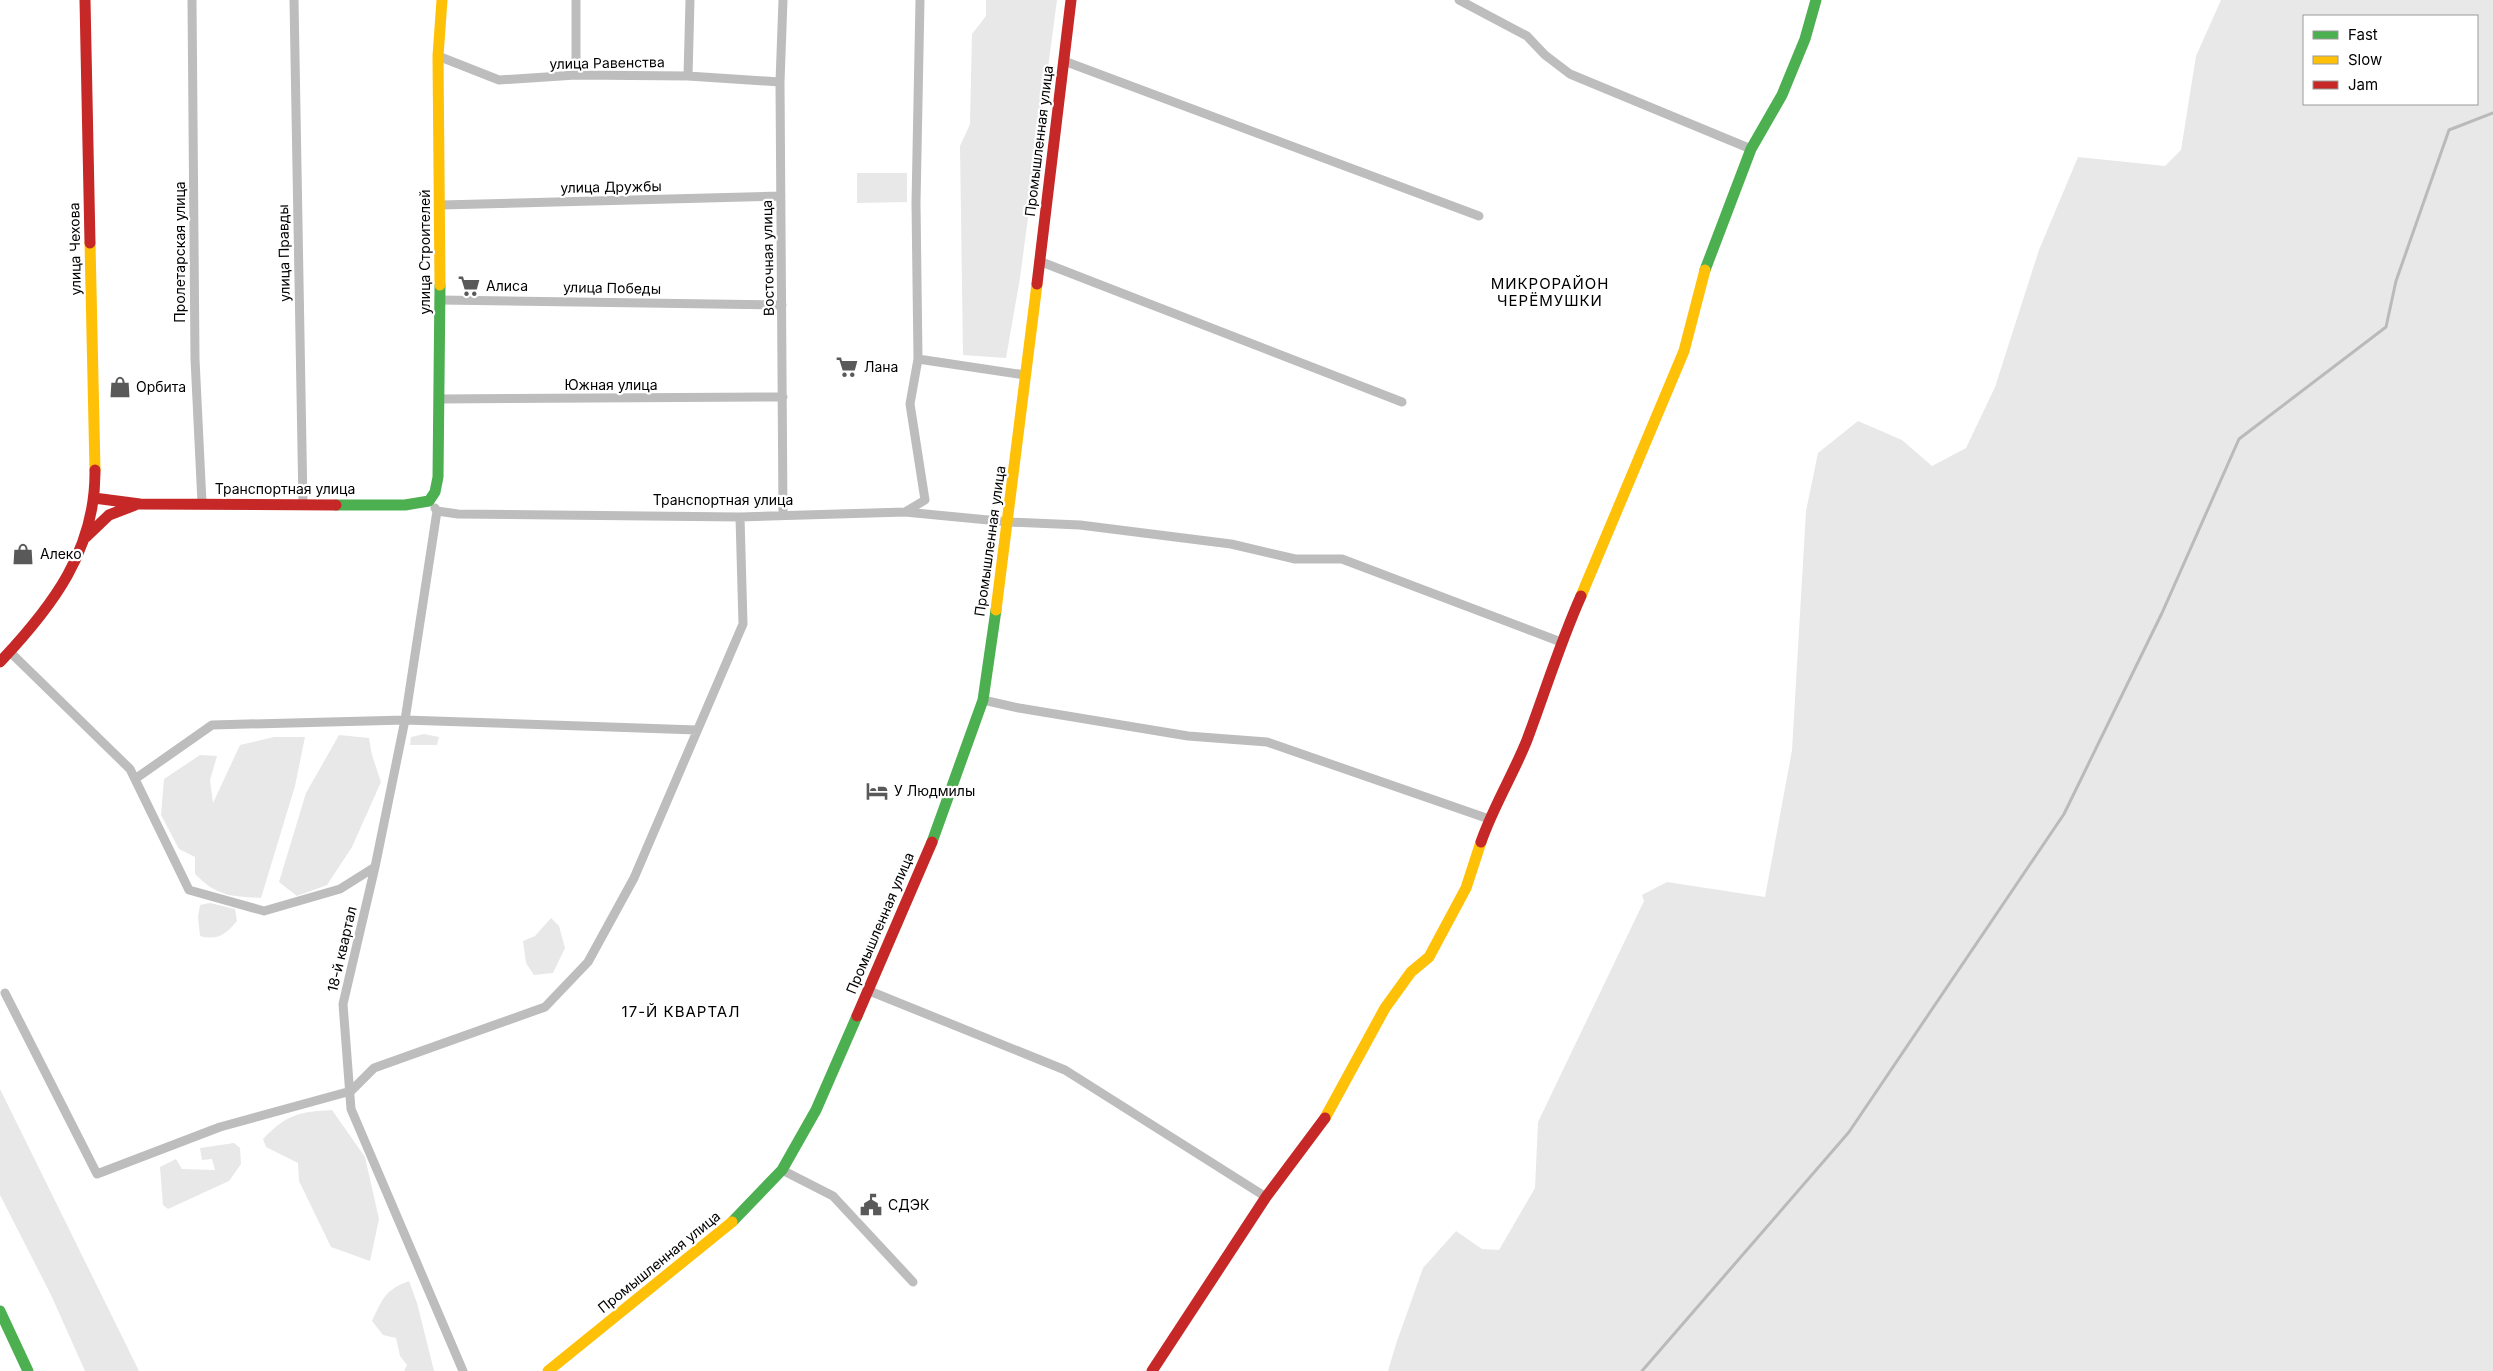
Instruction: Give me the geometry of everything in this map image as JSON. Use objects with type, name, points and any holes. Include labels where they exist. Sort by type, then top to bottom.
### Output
[{"type":"street","name":"улица Чехова","points":[[85,0],[94,410],[94,498]]},
{"type":"street","name":"Пролетарская улица","points":[[192,0],[194,359],[202,504]]},
{"type":"street","name":"улица Правды","points":[[294,0],[303,505]]},
{"type":"street","name":"улица Строителей","points":[[429,501],[435,492],[438,477],[441,205],[438,56],[442,0]]},
{"type":"street","points":[[576,0],[576,75]]},
{"type":"street","points":[[688,76],[690,0]]},
{"type":"street","name":"Восточная улица","points":[[783,0],[780,82],[783,515]]},
{"type":"street","points":[[905,512],[925,500],[910,404],[918,359],[916,203],[920,0]]},
{"type":"street","name":"Промышленная улица","points":[[548,1371],[730,1223],[782,1170],[816,1110],[932,841],[983,700],[1009,522],[1025,374],[1071,0]]},
{"type":"street","points":[[1459,0],[1527,36],[1545,55],[1570,74],[1751,149]]},
{"type":"street","points":[[1152,1371],[1266,1197],[1326,1117],[1385,1008],[1411,972],[1429,957],[1466,888],[1489,819],[1526,742],[1561,642],[1684,351],[1704,274],[1751,149],[1782,96],[1805,39],[1816,0]]},
{"type":"street","name":"улица Равенства","points":[[438,56],[499,80],[576,75],[688,76],[780,82]]},
{"type":"street","points":[[1064,61],[1479,216]]},
{"type":"street","name":"улица Дружбы","points":[[441,205],[780,196]]},
{"type":"street","points":[[1039,261],[1402,402]]},
{"type":"street","name":"улица Победы","points":[[440,300],[782,305]]},
{"type":"street","points":[[918,359],[1025,374]]},
{"type":"street","name":"Южная улица","points":[[440,399],[783,397]]},
{"type":"street","points":[[0,662],[58,595],[75,566],[86,537],[94,498],[140,504]]},
{"type":"street","name":"Транспортная улица","points":[[140,504],[405,505],[429,501]]},
{"type":"street","points":[[429,501],[437,511]]},
{"type":"street","points":[[86,537],[109,515],[140,504]]},
{"type":"street","name":"Транспортная улица","points":[[437,511],[458,514],[740,517],[905,512],[1009,522],[1080,525],[1212,542],[1295,559],[1342,559],[1561,642]]},
{"type":"street","name":"18-й квартал","points":[[437,511],[405,720],[375,867],[343,1004],[351,1091],[350,1109],[463,1371]]},
{"type":"street","points":[[5,993],[97,1174],[220,1127],[351,1091],[374,1068],[545,1007],[588,962],[634,878],[743,624],[740,517]]},
{"type":"street","points":[[10,652],[130,769],[189,890],[264,911],[340,889],[375,867]]},
{"type":"street","points":[[983,700],[1019,708],[1188,736],[1267,742],[1489,819]]},
{"type":"street","points":[[135,779],[212,725],[405,720],[697,730]]},
{"type":"street","points":[[867,990],[1065,1070],[1266,1197]]},
{"type":"street","points":[[782,1170],[834,1196],[913,1282]]},
{"type":"street","points":[[0,1311],[28,1371]]},
{"type":"shaded area","points":[[986,0],[1057,0],[1020,278],[1006,358],[963,355],[960,146],[970,124],[972,34],[986,16]]},
{"type":"shaded area","points":[[2221,0],[2493,0],[2493,1371],[1388,1371],[1423,1268],[1456,1231],[1482,1249],[1499,1250],[1535,1188],[1538,1122],[1644,901],[1642,895],[1667,882],[1765,897],[1792,750],[1806,511],[1818,453],[1858,421],[1902,440],[1932,466],[1966,448],[1995,387],[2039,250],[2078,157],[2165,166],[2181,150],[2196,56]]},
{"type":"shaded area","points":[[857,173],[907,173],[907,202],[857,203]]},
{"type":"shaded area","points":[[424,734],[439,737],[437,745],[410,745],[411,737]]},
{"type":"shaded area","points":[[339,735],[369,738],[372,755],[381,782],[352,847],[327,885],[297,896],[279,882],[306,793]]},
{"type":"shaded area","points":[[274,737],[305,737],[295,786],[261,898],[225,894],[203,882],[195,874],[195,857],[179,849],[161,815],[164,779],[200,755],[217,756],[210,780],[213,803],[240,745]]},
{"type":"shaded area","points":[[210,903],[235,909],[237,921],[225,933],[212,938],[200,936],[198,917],[200,905]]},
{"type":"shaded area","points":[[551,918],[559,926],[565,948],[553,973],[534,975],[526,963],[523,941],[535,936]]},
{"type":"shaded area","points":[[0,1089],[139,1371],[85,1371],[51,1295],[0,1195]]},
{"type":"shaded area","points":[[332,1110],[365,1157],[379,1219],[370,1261],[331,1247],[299,1181],[298,1163],[266,1147],[263,1139],[279,1124],[294,1116],[302,1113]]},
{"type":"shaded area","points":[[234,1143],[240,1148],[241,1164],[229,1181],[168,1209],[163,1205],[160,1167],[176,1159],[182,1169],[215,1170],[212,1159],[202,1160],[200,1148]]},
{"type":"shaded area","points":[[409,1281],[417,1303],[434,1371],[404,1371],[407,1365],[400,1356],[396,1338],[383,1335],[372,1321],[386,1296],[401,1284]]},
{"type":"waterway","points":[[1642,1371],[1849,1132],[2064,814],[2162,613],[2239,439],[2386,327],[2396,281],[2449,130],[2493,113]]},
{"type":"traffic: fast","points":[[1705,270],[1751,149],[1782,95],[1805,39],[1816,0]]},
{"type":"traffic: fast","points":[[336,505],[405,505],[429,501],[435,492],[438,477],[440,285]]},
{"type":"traffic: fast","points":[[932,842],[983,700],[996,610]]},
{"type":"traffic: fast","points":[[732,1222],[782,1170],[816,1110],[857,1016]]},
{"type":"traffic: fast","points":[[0,1311],[28,1371]]},
{"type":"traffic: slow","points":[[440,285],[438,56],[442,0]]},
{"type":"traffic: slow","points":[[90,243],[95,470]]},
{"type":"traffic: slow","points":[[1581,596],[1684,351],[1705,270]]},
{"type":"traffic: slow","points":[[996,610],[1037,284]]},
{"type":"traffic: slow","points":[[1325,1118],[1385,1008],[1411,972],[1429,957],[1466,888],[1481,842]]},
{"type":"traffic: slow","points":[[548,1371],[732,1222]]},
{"type":"traffic: jam","points":[[85,0],[90,243]]},
{"type":"traffic: jam","points":[[1037,284],[1071,0]]},
{"type":"traffic: jam","points":[[0,662],[37,620],[53,598],[79,551],[88,526],[93,499],[95,470]]},
{"type":"traffic: jam","points":[[94,498],[140,504],[336,505]]},
{"type":"traffic: jam","points":[[86,537],[109,515],[135,505]]},
{"type":"traffic: jam","points":[[1481,842],[1491,816],[1527,740],[1559,650],[1581,596]]},
{"type":"traffic: jam","points":[[857,1016],[932,842]]},
{"type":"traffic: jam","points":[[1152,1371],[1266,1197],[1325,1118]]},
{"type":"place","name":"Алиса","points":[[469,286]]},
{"type":"place","name":"Лана","points":[[847,367]]},
{"type":"place","name":"Орбита","points":[[120,387]]},
{"type":"place","name":"Алеко","points":[[23,554]]},
{"type":"place","name":"У Людмилы","points":[[877,791]]},
{"type":"place","name":"СДЭК","points":[[871,1205]]},
{"type":"district","name":"МИКРОРАЙОН ЧЕРЁМУШКИ","points":[[1550,292]]},
{"type":"district","name":"17-Й КВАРТАЛ","points":[[681,1012]]}]
